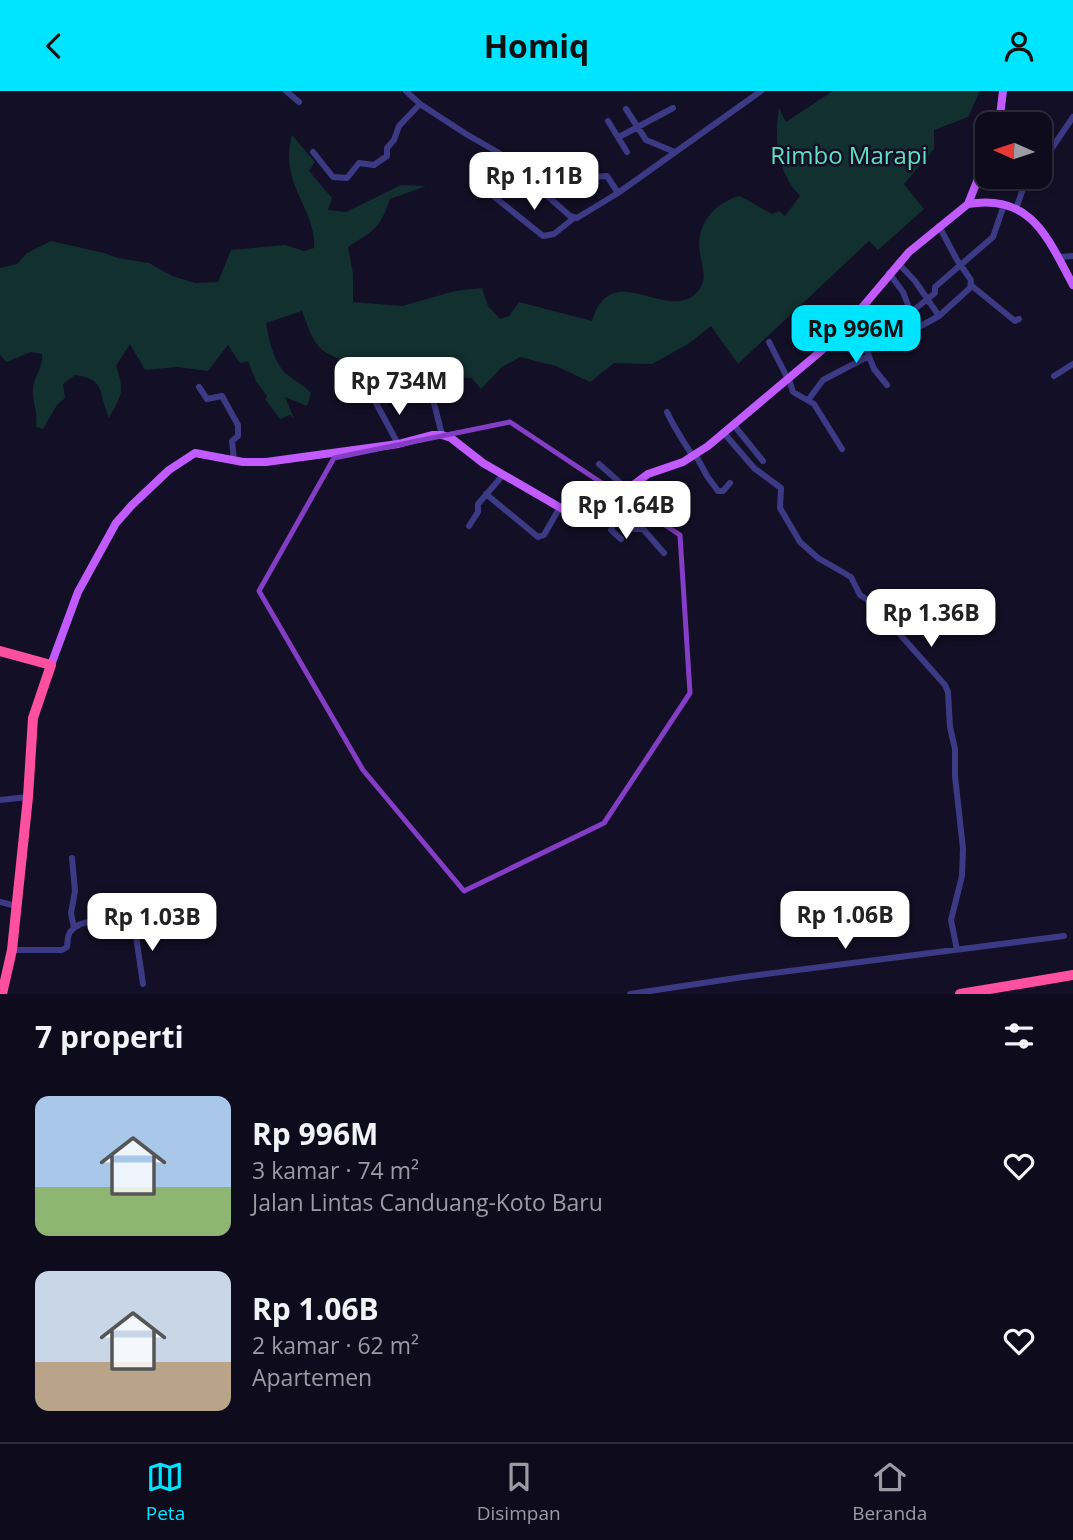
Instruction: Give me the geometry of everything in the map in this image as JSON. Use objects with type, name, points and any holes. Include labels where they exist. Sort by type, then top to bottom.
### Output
[{"type":"highway","points":[[0,649],[51,662],[33,718],[28,797],[12,950],[2,994]]},
{"type":"highway","points":[[960,994],[1073,975]]},
{"type":"main road","points":[[1000,112],[1003,91]]},
{"type":"main road","points":[[968,204],[974,191],[986,201]]},
{"type":"main road","points":[[51,662],[84,579],[112,529],[126,511],[169,470],[190,455],[199,453],[234,460],[266,462],[398,444],[442,435],[451,438],[503,475],[563,509],[583,516],[611,503],[648,474],[682,462],[708,446],[789,379],[841,331],[898,263],[968,204],[986,201],[1004,205],[1037,222],[1073,285]]},
{"type":"street","points":[[286,91],[299,102]]},
{"type":"street","points":[[406,91],[420,104],[491,147],[574,218]]},
{"type":"street","points":[[529,180],[493,192],[492,195],[543,236],[554,234],[574,218],[582,217],[618,193],[761,91]]},
{"type":"street","points":[[313,152],[333,177],[347,178],[359,163],[374,165],[387,156],[387,148],[394,140],[399,126],[420,104]]},
{"type":"street","points":[[619,137],[673,108]]},
{"type":"street","points":[[626,109],[646,140],[675,152]]},
{"type":"street","points":[[1052,148],[1072,118]]},
{"type":"street","points":[[608,121],[627,152]]},
{"type":"street","points":[[579,162],[591,177],[603,174],[607,176],[618,193]]},
{"type":"street","points":[[1016,209],[1023,189]]},
{"type":"street","points":[[910,313],[936,293],[935,287],[993,237],[1004,205]]},
{"type":"street","points":[[889,273],[903,292],[918,328],[939,316],[971,286],[971,280],[939,226]]},
{"type":"street","points":[[1058,257],[1073,256]]},
{"type":"street","points":[[898,263],[915,281],[939,316]]},
{"type":"street","points":[[903,292],[915,281]]},
{"type":"street","points":[[971,286],[1015,321],[1019,319]]},
{"type":"street","points":[[841,331],[865,349],[867,357],[887,385]]},
{"type":"street","points":[[768,342],[789,379],[793,392],[809,399],[842,449]]},
{"type":"street","points":[[809,399],[823,380],[867,357]]},
{"type":"street","points":[[1054,376],[1073,364]]},
{"type":"street","points":[[199,387],[208,398],[222,397],[239,426],[239,436],[233,441],[234,460]]},
{"type":"street","points":[[376,403],[398,444]]},
{"type":"street","points":[[434,403],[442,435]]},
{"type":"street","points":[[667,412],[676,432],[718,491],[723,491],[730,483]]},
{"type":"street","points":[[733,424],[763,461]]},
{"type":"street","points":[[723,432],[754,468],[781,488],[780,508],[800,542],[818,558],[853,579],[860,595],[871,602],[945,685],[955,749],[955,776],[963,849],[962,876],[951,920],[957,950]]},
{"type":"street","points":[[600,464],[627,489]]},
{"type":"street","points":[[469,526],[478,512],[477,506],[503,475]]},
{"type":"street","points":[[486,494],[538,537],[544,535],[563,509]]},
{"type":"street","points":[[611,503],[634,530],[643,529],[664,554]]},
{"type":"street","points":[[601,509],[613,525],[611,530],[621,540]]},
{"type":"street","points":[[0,800],[28,797]]},
{"type":"street","points":[[72,858],[75,891],[71,913],[74,928]]},
{"type":"street","points":[[0,902],[16,906]]},
{"type":"street","points":[[12,950],[65,949],[68,935],[74,928],[83,923],[103,922],[118,926],[125,935],[135,935],[143,984]]},
{"type":"street","points":[[630,994],[1064,936]]},
{"type":"highlighted area","points":[[510,422],[680,535],[690,693],[604,823],[464,891],[363,770],[259,591],[334,458]]},
{"type":"green space","name":"Rimbo Marapi","points":[[833,91],[980,91],[968,117],[934,130],[934,149],[904,184],[924,209],[878,250],[869,241],[738,364],[711,326],[688,344],[652,364],[614,363],[590,382],[556,366],[520,357],[502,367],[481,389],[472,378],[422,376],[407,364],[396,375],[357,375],[347,362],[327,353],[318,345],[302,311],[266,323],[272,349],[280,367],[311,393],[307,406],[285,397],[294,418],[290,415],[280,419],[265,399],[267,396],[256,381],[248,361],[240,363],[228,345],[208,371],[177,367],[145,370],[130,344],[116,366],[121,393],[109,418],[97,384],[75,375],[63,384],[65,398],[57,405],[43,429],[36,427],[33,392],[42,354],[31,352],[6,362],[0,354],[0,268],[17,264],[27,253],[51,241],[149,263],[172,276],[195,283],[218,282],[231,250],[285,245],[304,251],[314,248],[310,221],[290,168],[292,135],[315,162],[309,171],[332,198],[328,210],[346,212],[401,185],[426,186],[390,199],[375,228],[348,247],[353,274],[353,302],[402,306],[455,291],[482,288],[488,306],[500,319],[509,316],[519,302],[592,321],[600,303],[611,294],[638,293],[680,301],[693,296],[702,285],[704,273],[700,237],[702,228],[716,208],[740,196],[772,214],[779,211],[785,216],[800,196],[786,176],[779,155],[779,108],[786,122]]}]
